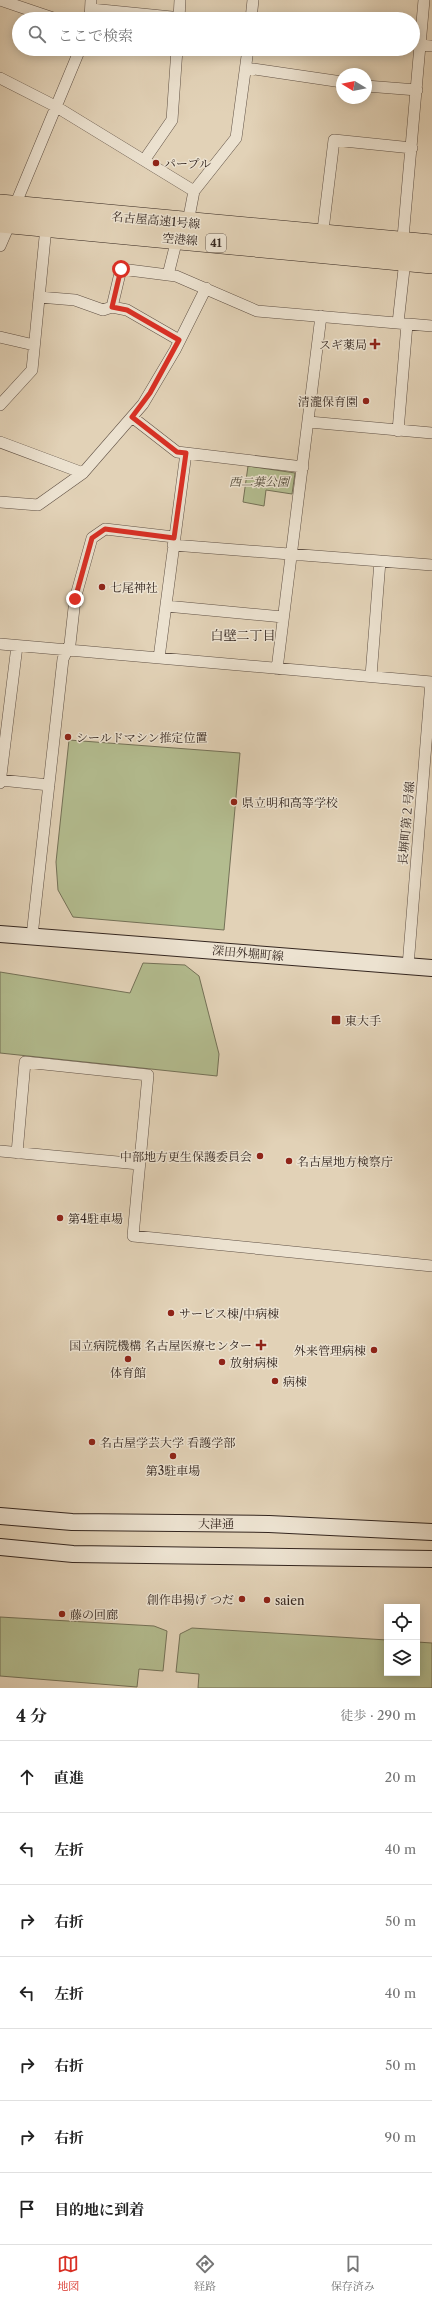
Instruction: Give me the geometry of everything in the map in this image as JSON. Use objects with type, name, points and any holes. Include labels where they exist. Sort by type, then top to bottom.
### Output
[{"type":"highway","name":"空港線","points":[[4,211],[189,217],[403,238],[432,239]]},
{"type":"highway","name":"空港線","points":[[4,211],[46,227],[432,263]]},
{"type":"highway","name":"名古屋高速1号線","points":[[4,211],[432,245]]},
{"type":"highway","name":"名古屋高速1号線","points":[[4,211],[432,252]]},
{"type":"street","points":[[0,0],[25,4],[42,12]]},
{"type":"street","points":[[179,12],[180,0]]},
{"type":"street","points":[[251,12],[252,0]]},
{"type":"street","points":[[424,0],[420,45],[432,46]]},
{"type":"street","points":[[91,9],[120,12]]},
{"type":"street","points":[[0,246],[4,211],[55,106],[77,56]]},
{"type":"street","points":[[145,159],[172,120],[177,56]]},
{"type":"street","points":[[189,217],[194,191],[236,138],[248,56]]},
{"type":"street","points":[[403,238],[419,56]]},
{"type":"street","points":[[247,68],[336,81]]},
{"type":"street","points":[[0,78],[55,106],[145,159],[194,191]]},
{"type":"street","points":[[372,86],[417,90]]},
{"type":"street","points":[[323,230],[334,140],[412,148]]},
{"type":"street","points":[[0,405],[32,370],[46,227]]},
{"type":"street","points":[[168,275],[177,239]]},
{"type":"street","points":[[398,431],[405,260]]},
{"type":"street","points":[[112,307],[121,269],[176,276],[257,311],[432,326]]},
{"type":"street","points":[[0,502],[38,505],[83,473],[132,417],[150,393],[206,288]]},
{"type":"street","points":[[39,297],[75,300],[103,310],[112,307],[127,310],[179,340]]},
{"type":"street","points":[[277,669],[309,422],[321,316]]},
{"type":"street","points":[[0,337],[34,344]]},
{"type":"street","points":[[132,417],[177,452],[303,467]]},
{"type":"street","points":[[309,422],[432,434]]},
{"type":"street","points":[[0,442],[83,473]]},
{"type":"street","points":[[159,658],[186,453]]},
{"type":"street","points":[[32,936],[63,659],[70,644],[75,599],[92,538],[105,529],[174,542],[291,555],[432,565]]},
{"type":"street","points":[[371,676],[380,561]]},
{"type":"street","points":[[166,606],[283,617]]},
{"type":"street","points":[[0,644],[431,682]]},
{"type":"street","points":[[0,783],[18,646]]},
{"type":"street","name":"長塀町第２号線","points":[[408,966],[431,682]]},
{"type":"street","points":[[0,780],[49,785]]},
{"type":"street","name":"深田外堀町線","points":[[0,934],[432,968]]},
{"type":"street","points":[[17,1153],[25,1062],[148,1075],[133,1236],[432,1266]]},
{"type":"street","points":[[0,1152],[139,1164]]},
{"type":"street","name":"大津通","points":[[0,1516],[72,1522],[269,1524],[432,1532]]},
{"type":"street","points":[[0,1547],[73,1554],[432,1560]]},
{"type":"green space","name":"西二葉公園","points":[[248,466],[295,473],[292,494],[266,490],[264,506],[243,502]]},
{"type":"green space","points":[[69,740],[240,753],[224,930],[73,917],[58,890],[56,862]]},
{"type":"green space","points":[[143,963],[185,965],[199,976],[219,1054],[217,1076],[0,1053],[0,972],[130,993]]},
{"type":"green space","points":[[0,1617],[154,1626],[167,1631],[163,1671],[139,1669],[137,1687],[0,1676]]},
{"type":"green space","points":[[192,1628],[384,1640],[384,1676],[420,1676],[420,1642],[432,1643],[432,1688],[198,1688],[199,1674],[176,1672],[180,1634]]},
{"type":"place","name":"パープル","points":[[156,163]]},
{"type":"place","name":"スギ薬局","points":[[375,344]]},
{"type":"place","name":"清瀧保育園","points":[[366,401]]},
{"type":"place","name":"七尾神社","points":[[102,587]]},
{"type":"place","name":"シールドマシン推定位置","points":[[68,737]]},
{"type":"place","name":"県立明和高等学校","points":[[234,802]]},
{"type":"place","name":"東大手","points":[[336,1020]]},
{"type":"place","name":"中部地方更生保護委員会","points":[[260,1156]]},
{"type":"place","name":"名古屋地方検察庁","points":[[289,1161]]},
{"type":"place","name":"第4駐車場","points":[[60,1218]]},
{"type":"place","name":"サービス棟/中病棟","points":[[171,1313]]},
{"type":"place","name":"国立病院機構 名古屋医療センター","points":[[261,1345]]},
{"type":"place","name":"外来管理病棟","points":[[374,1350]]},
{"type":"place","name":"体育館","points":[[128,1359]]},
{"type":"place","name":"放射病棟","points":[[222,1362]]},
{"type":"place","name":"病棟","points":[[275,1381]]},
{"type":"place","name":"名古屋学芸大学 看護学部","points":[[92,1442]]},
{"type":"place","name":"第3駐車場","points":[[173,1456]]},
{"type":"place","name":"創作串揚げ つだ","points":[[242,1599]]},
{"type":"place","name":"saien","points":[[267,1600]]},
{"type":"place","name":"藤の回廊","points":[[62,1614]]},
{"type":"district","name":"白壁二丁目","points":[[243,635]]},
{"type":"route","points":[[75,599],[92,538],[105,529],[174,538],[186,453],[177,452],[132,417],[150,393],[175,350],[179,340],[127,310],[112,307],[112,299],[121,269]]}]
